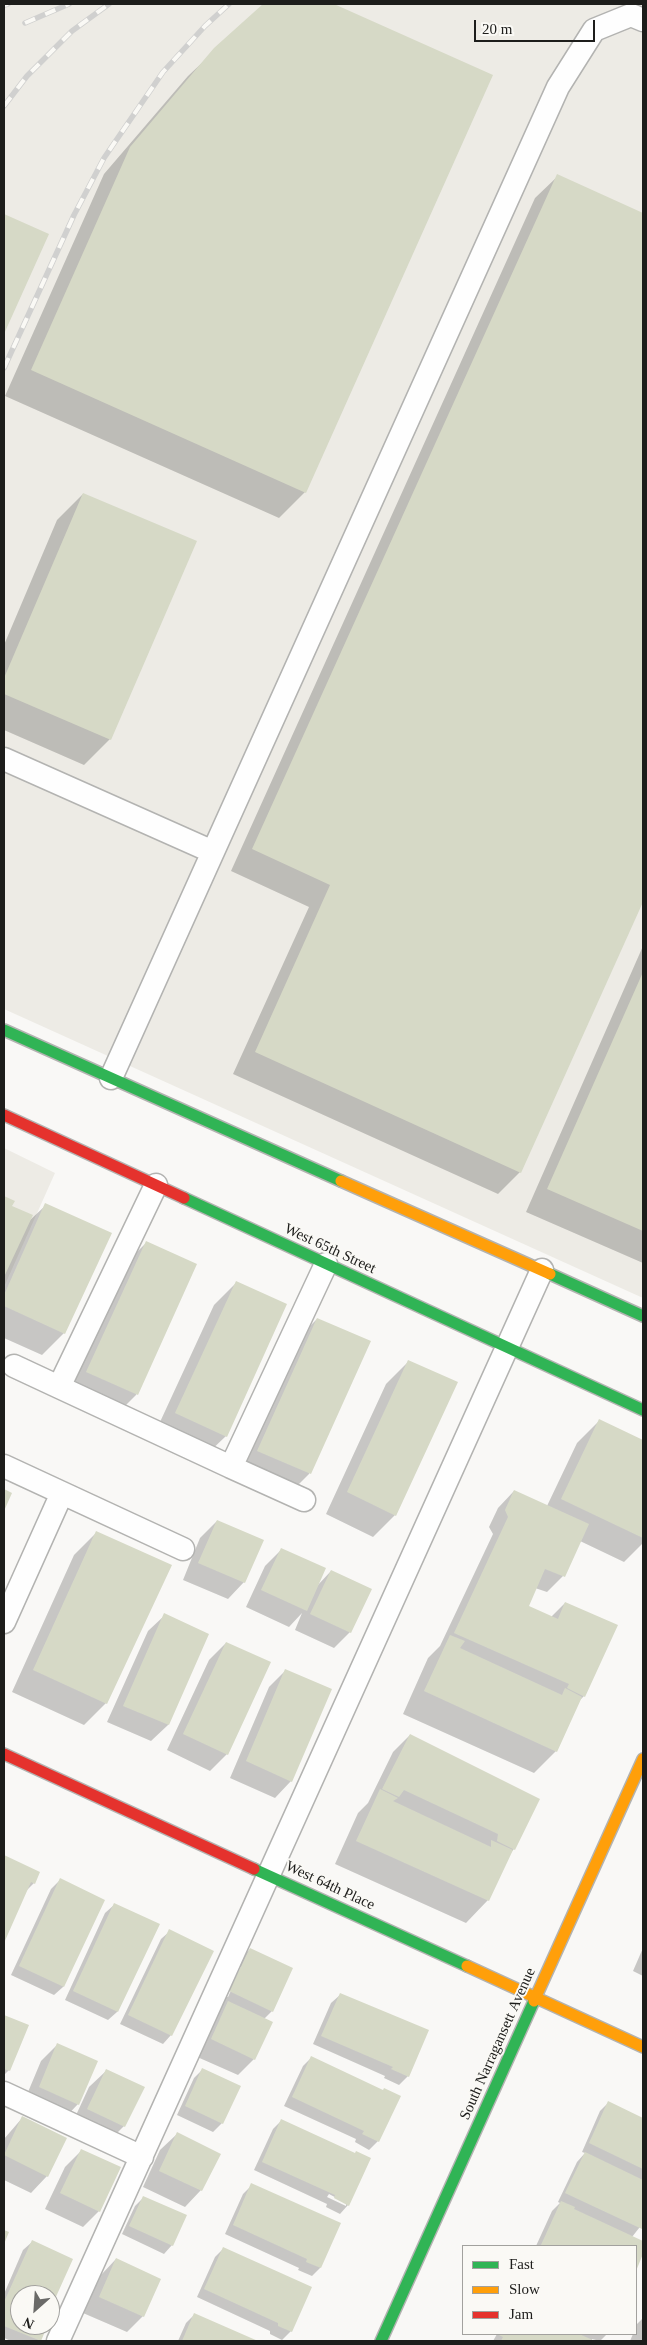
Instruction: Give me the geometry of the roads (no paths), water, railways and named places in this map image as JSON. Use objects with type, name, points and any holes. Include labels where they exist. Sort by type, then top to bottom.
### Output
[{"type":"street","points":[[4,1030],[643,1316]]},
{"type":"street","name":"West 65th Street","points":[[4,1115],[643,1410]]},
{"type":"street","name":"West 64th Place","points":[[4,1754],[643,2047]]},
{"type":"street","name":"South Narragansett Avenue","points":[[381,2341],[643,1760]]},
{"type":"lane","points":[[111,1078],[558,87],[594,30],[631,15],[643,20]]},
{"type":"lane","points":[[4,759],[213,852]]},
{"type":"lane","points":[[59,1387],[156,1185]]},
{"type":"lane","points":[[231,1467],[326,1264]]},
{"type":"lane","points":[[58,2341],[267,1874],[542,1270]]},
{"type":"lane","points":[[14,1366],[304,1500]]},
{"type":"lane","points":[[4,1466],[183,1549]]},
{"type":"lane","points":[[4,1622],[62,1493]]},
{"type":"lane","points":[[4,2092],[142,2156]]},
{"type":"railway","points":[[4,5],[8,4]]},
{"type":"railway","points":[[25,23],[69,4]]},
{"type":"railway","points":[[4,106],[27,76],[72,31],[109,4]]},
{"type":"railway","points":[[4,368],[74,215],[104,158],[163,72],[205,26],[229,4]]}]
